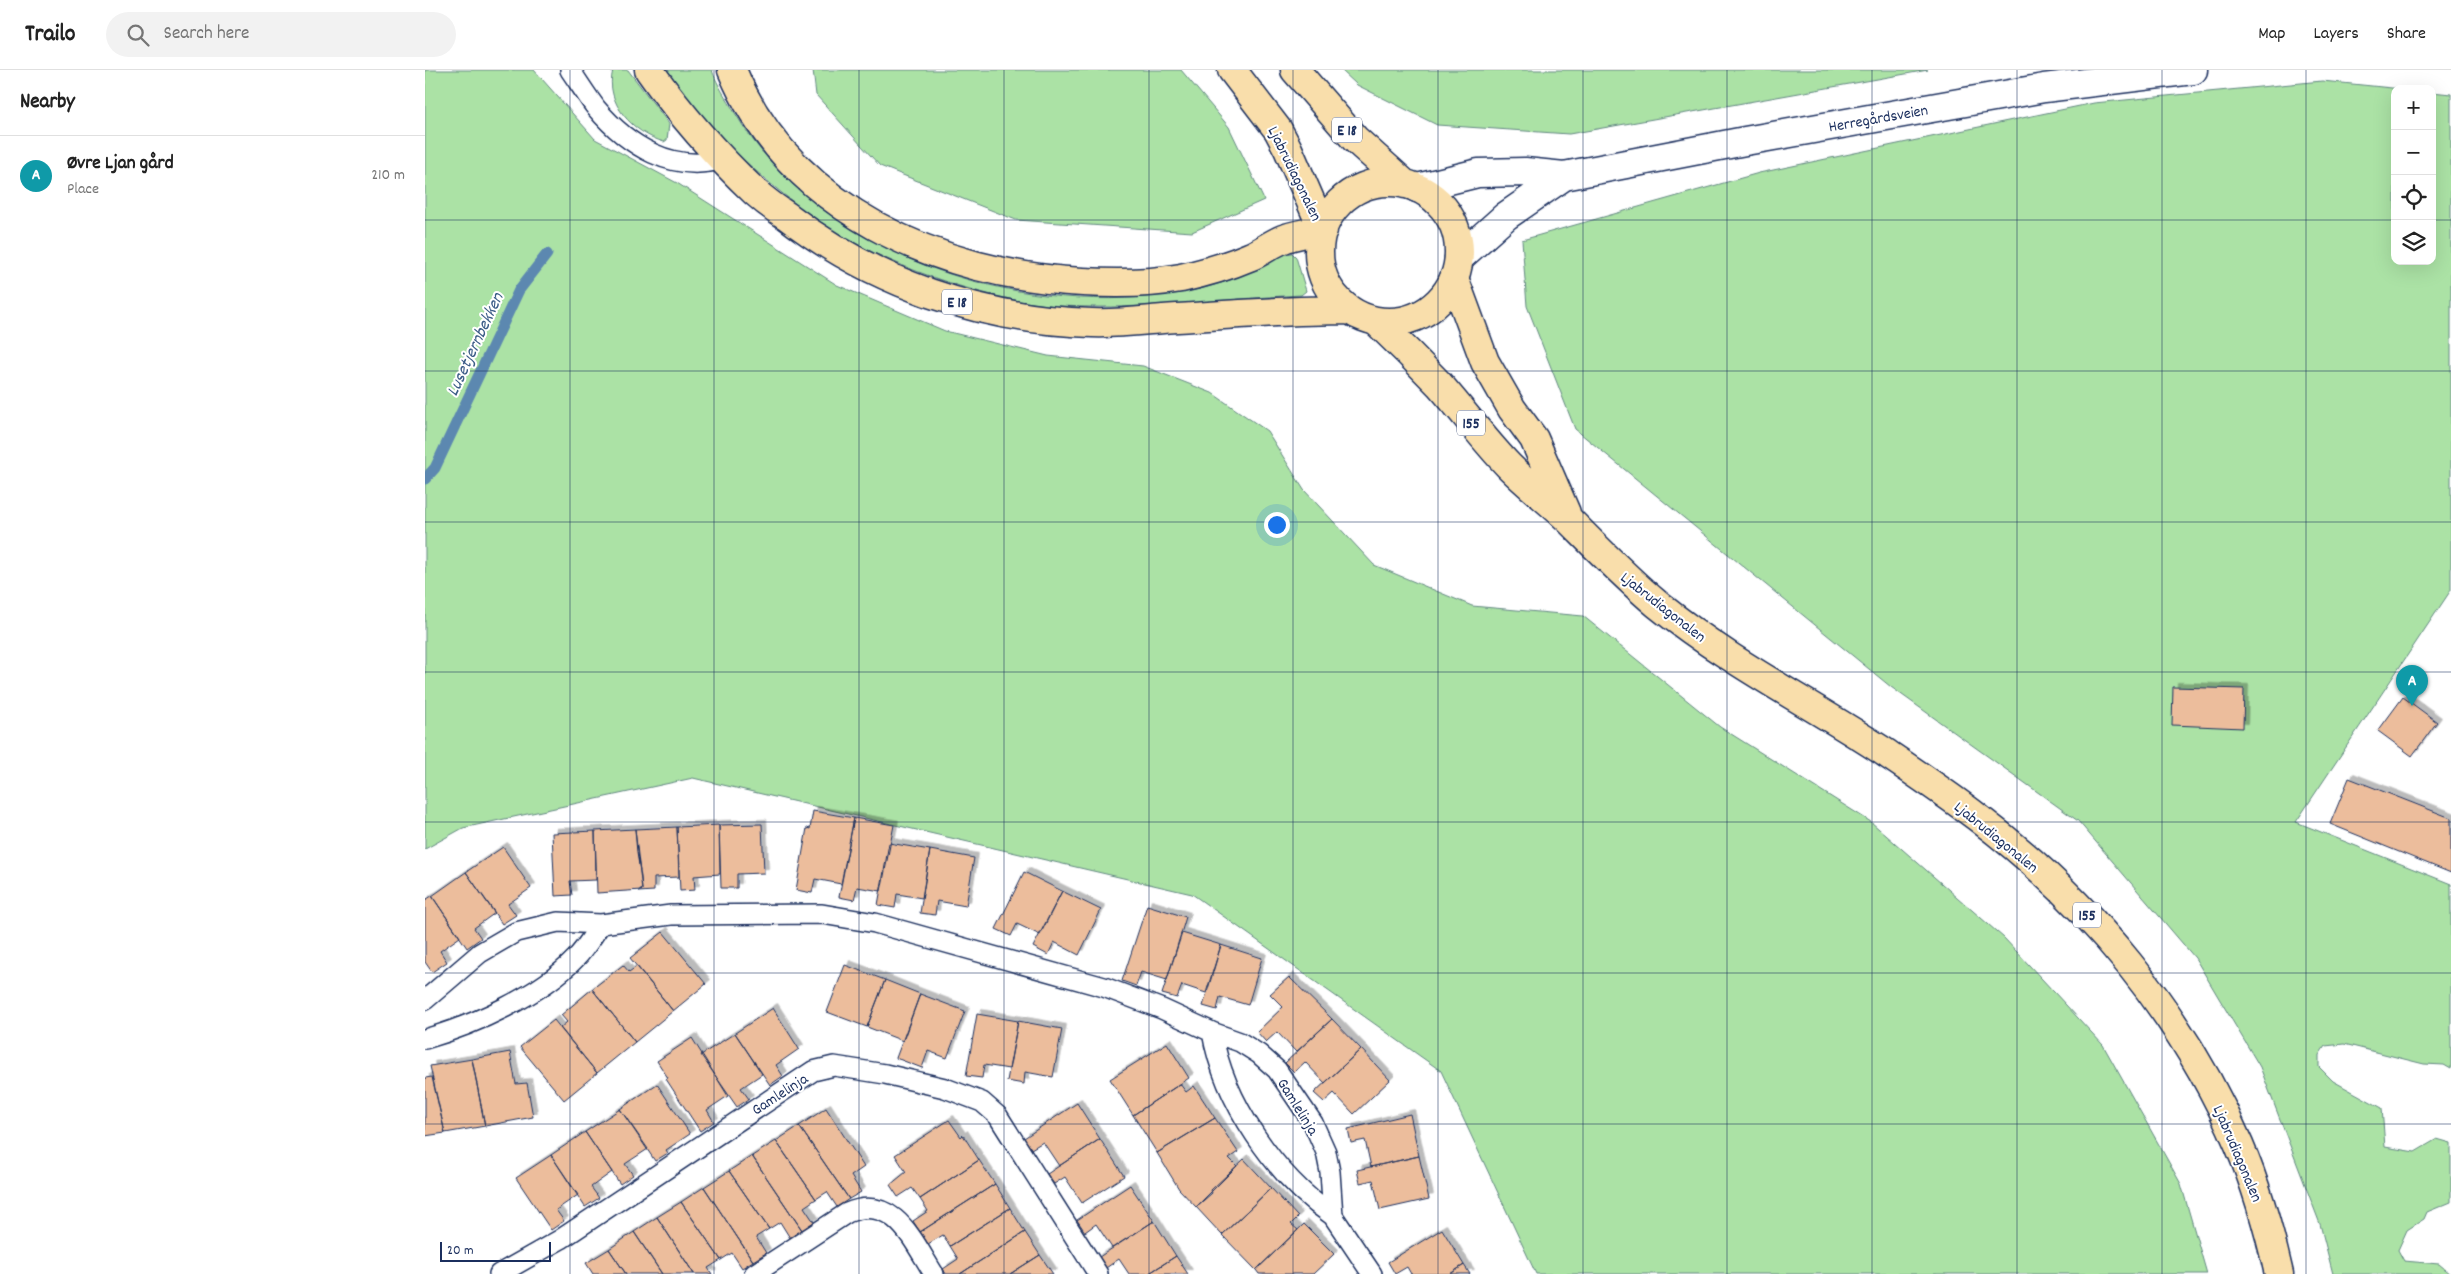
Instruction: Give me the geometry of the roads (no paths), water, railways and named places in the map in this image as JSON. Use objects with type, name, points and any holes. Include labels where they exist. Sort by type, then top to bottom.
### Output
[{"type":"main road","name":"E 18","points":[[649,70],[677,109],[756,194],[807,232],[857,263],[922,291],[979,308],[1039,319],[1093,323],[1275,311],[1349,310]]},
{"type":"main road","name":"E 18","points":[[731,70],[759,123],[783,154],[824,193],[867,223],[934,254],[990,271],[1044,280],[1116,283],[1153,282],[1206,272],[1250,257],[1285,238],[1323,230]]},
{"type":"main road","name":"E 18","points":[[1295,70],[1355,140],[1411,186],[1432,197],[1445,209],[1456,232],[1457,268],[1447,292],[1437,304],[1409,320],[1377,322],[1349,310],[1333,294],[1322,274],[1319,252],[1323,230],[1332,211],[1352,193],[1364,186],[1385,182],[1411,186]]},
{"type":"main road","name":"Ljabrudiagonalen","points":[[1238,78],[1278,130],[1323,230]]},
{"type":"main road","name":"Ljabrudiagonalen","points":[[1457,268],[1485,362],[1512,409],[1534,439],[1570,521]]},
{"type":"main road","name":"Ljabrudiagonalen","points":[[1377,322],[1439,384],[1511,468],[1570,521],[1611,564],[1659,605],[1748,668],[1881,750],[1978,817],[2033,864],[2087,915],[2135,969],[2174,1025],[2210,1085],[2239,1146],[2266,1219],[2279,1274]]},
{"type":"street","name":"Herregårdsveien","points":[[1411,186],[1478,173],[1525,172],[1564,176],[1745,141],[2044,88],[2193,70]]},
{"type":"street","name":"Herregårdsveien","points":[[1457,268],[1506,216],[1564,176]]},
{"type":"lane","points":[[570,70],[596,108],[623,134],[651,153],[675,162],[694,165],[723,159]]},
{"type":"lane","name":"Gamlelinja","points":[[425,1000],[480,953],[515,932],[558,922],[601,924],[671,915],[822,914],[875,923],[1104,987],[1162,1009],[1239,1042],[1259,1054],[1277,1070],[1313,1123],[1326,1152],[1330,1172],[1333,1216]]},
{"type":"lane","points":[[425,1039],[463,1027],[486,1017],[563,971],[577,957],[601,924]]},
{"type":"lane","points":[[1212,1032],[1217,1060],[1231,1092],[1269,1154],[1315,1203],[1333,1216],[1372,1274]]},
{"type":"lane","name":"Gamlelinja","points":[[499,1274],[561,1238],[813,1071],[834,1066],[885,1074],[945,1088],[982,1102],[998,1116],[1061,1219],[1098,1274]]},
{"type":"lane","points":[[754,1274],[847,1213],[861,1208],[874,1207],[886,1212],[899,1222],[934,1274]]},
{"type":"waterway","name":"Lusetjernbekken","points":[[425,479],[435,468],[519,290],[547,254]]},
{"type":"place","name":"Øvre Ljan gård","points":[[2412,706]]}]
